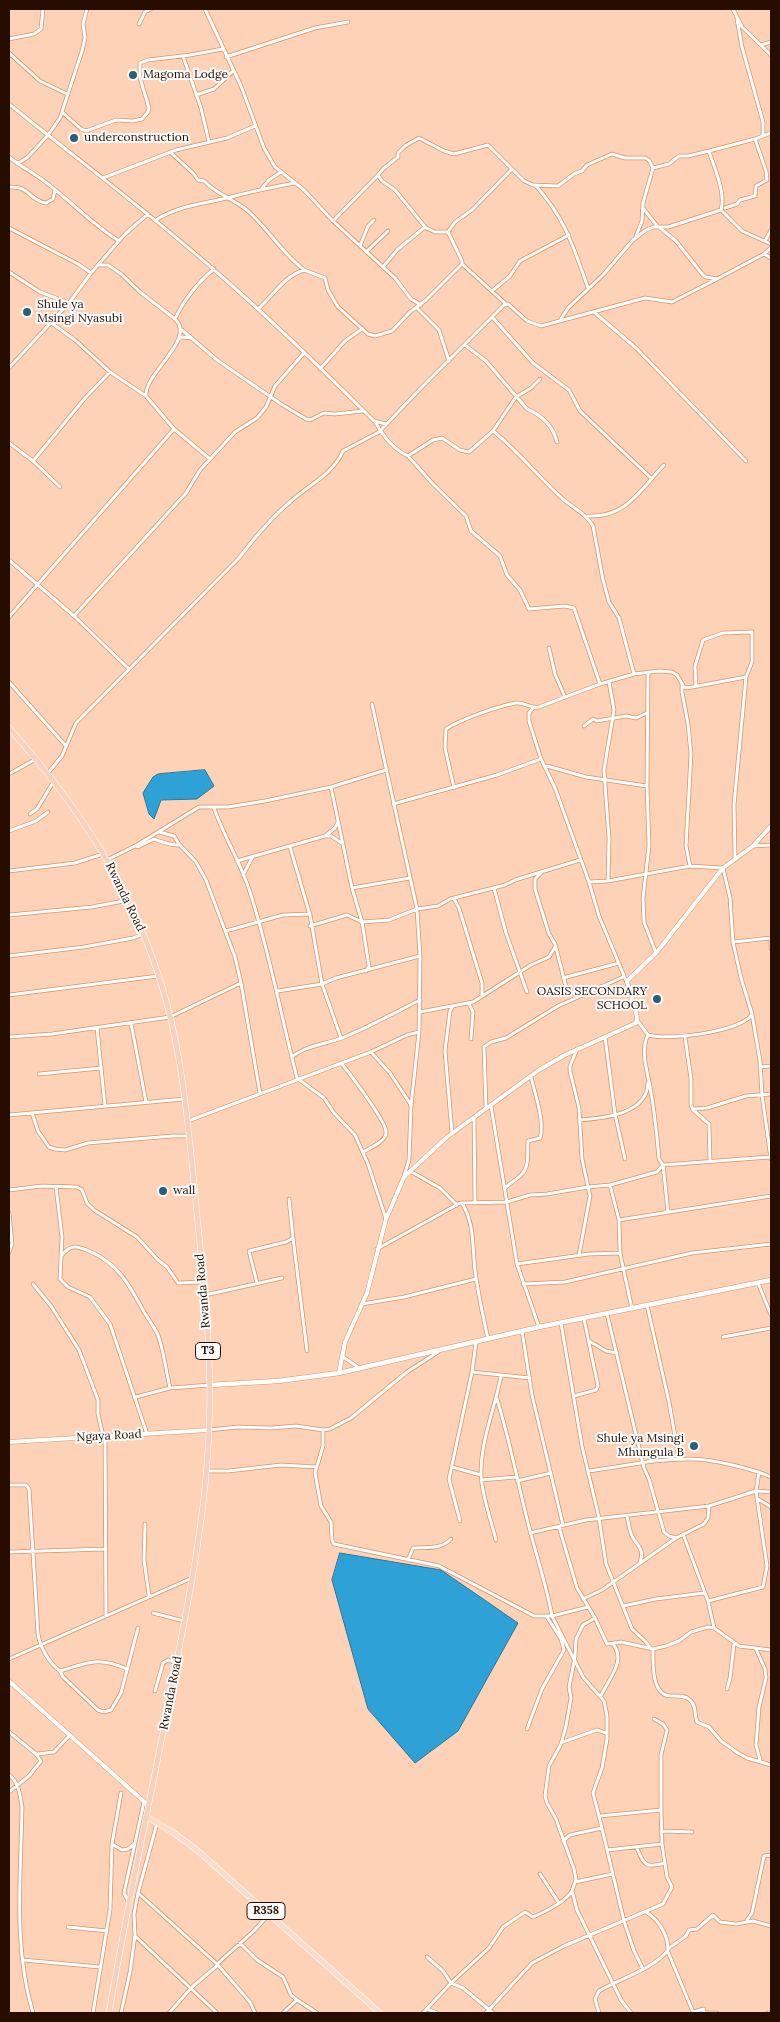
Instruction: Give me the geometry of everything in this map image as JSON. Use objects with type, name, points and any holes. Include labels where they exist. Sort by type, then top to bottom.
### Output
[{"type":"highway","name":"Rwanda Road","points":[[9,728],[54,780],[104,854],[129,900],[158,976],[170,1017],[184,1099],[203,1282],[210,1385],[206,1471],[185,1621],[109,2013]]},
{"type":"main road","points":[[210,1385],[278,1381],[339,1373],[539,1327],[771,1280]]},
{"type":"main road","name":"R358","points":[[146,1817],[157,1822],[198,1851],[380,2013]]},
{"type":"street","points":[[9,39],[34,34],[41,29],[43,9]]},
{"type":"street","points":[[17,164],[28,157],[48,135],[62,112],[82,51],[85,38],[83,24],[87,9]]},
{"type":"street","points":[[139,24],[145,12],[151,9]]},
{"type":"street","points":[[205,9],[241,86],[255,126],[270,158],[281,172],[296,183],[395,278],[439,330],[449,361]]},
{"type":"street","points":[[734,10],[742,47],[763,122],[763,135]]},
{"type":"street","points":[[737,19],[771,55]]},
{"type":"street","points":[[226,57],[315,28],[348,22]]},
{"type":"street","points":[[761,45],[771,42]]},
{"type":"street","points":[[62,112],[81,129],[86,131],[116,120],[132,121],[142,119],[148,112],[148,108],[141,84],[140,63],[154,59],[224,49]]},
{"type":"street","points":[[9,54],[40,81],[67,94]]},
{"type":"street","points":[[183,56],[196,95],[208,142]]},
{"type":"street","points":[[196,95],[214,89],[233,71]]},
{"type":"street","points":[[9,104],[156,220],[214,269],[364,411],[375,422],[379,432],[408,456],[466,516],[471,531],[500,556],[507,575],[520,590],[529,609],[565,606],[574,608],[600,684]]},
{"type":"street","points":[[103,178],[170,152],[238,135],[255,126]]},
{"type":"street","points":[[653,168],[669,164],[678,156],[688,156],[709,151],[771,133]]},
{"type":"street","points":[[334,221],[383,169],[398,157],[401,150],[419,138],[454,154],[488,145],[526,183],[536,185],[558,186],[587,165],[612,154],[625,158],[646,158],[653,168],[642,207],[642,221],[634,240]]},
{"type":"street","points":[[561,319],[568,308],[646,230],[723,209],[738,204],[740,200],[755,196],[756,186],[767,180],[767,175],[755,139]]},
{"type":"street","points":[[709,151],[723,202],[723,209],[742,230],[771,244]]},
{"type":"street","points":[[170,152],[198,180],[204,180],[210,188],[226,198],[239,203],[248,210],[290,259],[304,270],[325,278],[328,290],[338,306],[368,334],[376,336],[392,331],[462,264]]},
{"type":"street","points":[[9,157],[43,180],[104,232],[119,241]]},
{"type":"street","points":[[448,232],[456,220],[472,210],[512,169]]},
{"type":"street","points":[[262,188],[269,180],[281,172]]},
{"type":"street","points":[[378,175],[394,190],[425,227],[435,232],[448,232]]},
{"type":"street","points":[[156,220],[188,207],[262,188],[296,183]]},
{"type":"street","points":[[536,185],[550,202],[569,235],[588,288]]},
{"type":"street","points":[[9,187],[23,188],[35,200],[46,203],[53,199],[55,190]]},
{"type":"street","points":[[642,207],[658,227],[676,241],[703,275],[717,279]]},
{"type":"street","points":[[9,368],[69,303],[91,273],[119,241],[148,214]]},
{"type":"street","points":[[360,246],[368,226],[374,220]]},
{"type":"street","points":[[383,267],[398,249],[425,227]]},
{"type":"street","points":[[9,228],[78,264],[91,273]]},
{"type":"street","points":[[765,241],[771,230]]},
{"type":"street","points":[[366,252],[388,231]]},
{"type":"street","points":[[448,232],[462,264],[506,304],[527,321],[538,326],[544,326],[561,319],[645,298],[672,302],[764,254],[771,248]]},
{"type":"street","points":[[492,291],[510,276],[520,261],[569,235]]},
{"type":"street","points":[[764,254],[771,258]]},
{"type":"street","points":[[98,266],[104,264],[112,268],[179,322],[182,330],[218,360],[281,404],[310,420],[324,413],[335,414],[364,411]]},
{"type":"street","points":[[175,319],[187,299],[214,269]]},
{"type":"street","points":[[258,309],[285,280],[293,274],[304,270]]},
{"type":"street","points":[[9,272],[40,292],[69,303]]},
{"type":"street","points":[[48,773],[62,756],[76,723],[232,565],[263,527],[300,492],[318,482],[341,458],[343,451],[379,432],[506,304]]},
{"type":"street","points":[[595,312],[636,348],[746,461]]},
{"type":"street","points":[[493,318],[533,363],[569,390],[575,404],[585,416],[651,478]]},
{"type":"street","points":[[50,322],[75,340],[110,372],[146,396],[174,429],[210,459]]},
{"type":"street","points":[[320,369],[345,341],[362,329]]},
{"type":"street","points":[[146,396],[146,386],[178,340],[182,330]]},
{"type":"street","points":[[178,340],[182,337],[193,338]]},
{"type":"street","points":[[465,345],[486,361],[527,409],[535,412],[550,426],[557,442]]},
{"type":"street","points":[[74,616],[186,493],[210,459],[235,432],[266,408],[275,386],[304,353]]},
{"type":"street","points":[[33,462],[110,372]]},
{"type":"street","points":[[408,456],[433,440],[442,438],[460,450],[469,452],[493,431],[516,397],[531,388],[540,379]]},
{"type":"street","points":[[375,422],[386,424]]},
{"type":"street","points":[[9,617],[174,429]]},
{"type":"street","points":[[493,431],[564,499],[588,516],[593,526],[602,580],[608,598],[619,618],[634,674]]},
{"type":"street","points":[[9,443],[60,487]]},
{"type":"street","points":[[588,516],[607,515],[624,508],[664,465]]},
{"type":"street","points":[[9,560],[74,616],[129,669]]},
{"type":"street","points":[[696,686],[695,666],[701,643],[708,638],[723,633],[748,631],[752,633],[752,662],[746,677],[734,805],[735,858]]},
{"type":"street","points":[[549,648],[555,674],[565,697]]},
{"type":"street","points":[[454,788],[445,748],[446,729],[510,705],[520,703],[532,708],[634,674],[648,674],[659,671],[672,672],[677,675],[682,684],[691,754],[686,846],[690,866]]},
{"type":"street","points":[[648,674],[647,786],[649,846],[643,898],[644,922],[656,953]]},
{"type":"street","points":[[682,684],[686,687],[696,686],[746,677]]},
{"type":"street","points":[[9,682],[66,746]]},
{"type":"street","points":[[608,881],[609,839],[604,770],[614,718],[613,698],[609,682]]},
{"type":"street","points":[[339,1373],[348,1334],[368,1288],[376,1249],[409,1160],[411,1106],[420,1012],[420,956],[417,909],[372,704]]},
{"type":"street","points":[[532,708],[529,713],[529,721],[541,758],[546,766],[580,860],[590,882],[599,916],[627,983],[637,1020],[648,1035]]},
{"type":"street","points":[[584,726],[593,719],[597,721],[626,716],[636,718],[647,713]]},
{"type":"street","points":[[393,804],[494,776],[541,758]]},
{"type":"street","points":[[9,774],[36,759]]},
{"type":"street","points":[[546,766],[586,777],[647,786]]},
{"type":"street","points":[[107,860],[136,846],[199,807],[214,808],[265,801],[331,787],[386,770]]},
{"type":"street","points":[[30,814],[37,810],[54,780]]},
{"type":"street","points":[[331,787],[352,888],[362,922],[369,966],[366,971]]},
{"type":"street","points":[[214,808],[222,831],[243,875],[259,921],[278,991],[297,1078],[324,1098],[334,1113],[351,1129],[363,1152],[386,1219]]},
{"type":"street","points":[[9,831],[36,821],[48,812]]},
{"type":"street","points":[[325,836],[335,828],[338,822]]},
{"type":"street","points":[[627,983],[656,953],[723,868],[753,846],[771,826]]},
{"type":"street","points":[[159,832],[173,836],[192,856],[202,872],[226,931],[241,983],[260,1093]]},
{"type":"street","points":[[237,862],[325,836],[331,836],[344,844]]},
{"type":"street","points":[[136,846],[138,847],[154,840],[165,844],[171,842],[176,846],[180,845]]},
{"type":"street","points":[[753,846],[771,845]]},
{"type":"street","points":[[290,847],[309,914],[322,984],[341,1038]]},
{"type":"street","points":[[9,871],[76,863],[104,854]]},
{"type":"street","points":[[243,875],[253,857]]},
{"type":"street","points":[[310,926],[346,915],[362,922],[389,920],[417,909],[438,906],[444,900],[494,888],[580,860]]},
{"type":"street","points":[[590,882],[608,881],[690,866],[723,868]]},
{"type":"street","points":[[376,1249],[462,1203],[507,1202],[530,1194],[547,1194],[610,1185],[657,1172],[663,1165],[771,1157],[754,1024],[733,942],[730,898],[723,868]]},
{"type":"street","points":[[542,872],[535,879],[535,889],[563,978],[569,991],[570,997],[565,1003]]},
{"type":"street","points":[[528,876],[535,879]]},
{"type":"street","points":[[352,888],[410,878]]},
{"type":"street","points":[[494,888],[506,933],[527,992]]},
{"type":"street","points":[[453,899],[459,908],[482,983],[482,996]]},
{"type":"street","points":[[9,915],[92,907],[129,900]]},
{"type":"street","points":[[226,931],[283,916],[309,914]]},
{"type":"street","points":[[9,956],[84,947],[134,938],[143,934]]},
{"type":"street","points":[[733,942],[771,938],[771,949]]},
{"type":"street","points":[[420,1012],[469,1004],[519,972],[549,957],[555,948]]},
{"type":"street","points":[[278,991],[322,984],[336,978],[420,956]]},
{"type":"street","points":[[549,957],[559,962]]},
{"type":"street","points":[[563,978],[619,963]]},
{"type":"street","points":[[9,995],[158,976]]},
{"type":"street","points":[[486,1108],[484,1047],[491,1042],[506,1038],[542,1014],[623,977]]},
{"type":"street","points":[[9,1037],[97,1028],[170,1017],[241,983]]},
{"type":"street","points":[[569,991],[578,997]]},
{"type":"street","points":[[292,1058],[300,1052],[341,1038],[420,1000]]},
{"type":"street","points":[[469,1004],[473,1012],[471,1039]]},
{"type":"street","points":[[452,1133],[445,1051],[450,1011],[453,1006]]},
{"type":"street","points":[[746,1022],[752,1014]]},
{"type":"street","points":[[404,1177],[452,1133],[531,1077],[564,1055],[633,1024],[637,1020]]},
{"type":"street","points":[[648,1035],[685,1037],[746,1022],[754,1024]]},
{"type":"street","points":[[132,1023],[146,1102]]},
{"type":"street","points":[[97,1028],[105,1106]]},
{"type":"street","points":[[187,1121],[419,1032]]},
{"type":"street","points":[[648,1035],[645,1042],[648,1077],[659,1158],[663,1165],[668,1212]]},
{"type":"street","points":[[605,1037],[615,1114],[624,1159]]},
{"type":"street","points":[[685,1037],[693,1110],[709,1124],[710,1161]]},
{"type":"street","points":[[577,1049],[570,1066],[580,1120],[582,1159],[590,1202],[579,1256]]},
{"type":"street","points":[[371,1052],[390,1073],[411,1106]]},
{"type":"street","points":[[341,1063],[380,1118],[386,1131],[381,1141],[363,1152]]},
{"type":"street","points":[[760,1067],[771,1066]]},
{"type":"street","points":[[39,1074],[101,1068]]},
{"type":"street","points":[[505,1189],[514,1179],[521,1175],[526,1167],[528,1141],[540,1138],[541,1135],[542,1126],[531,1077]]},
{"type":"street","points":[[580,1120],[630,1110],[643,1100],[647,1089],[648,1077]]},
{"type":"street","points":[[693,1110],[707,1108],[746,1096],[771,1094]]},
{"type":"street","points":[[9,1116],[184,1099]]},
{"type":"street","points":[[491,1106],[517,1264],[539,1327]]},
{"type":"street","points":[[32,1113],[38,1131],[49,1147],[55,1150],[65,1150],[88,1143],[189,1136]]},
{"type":"street","points":[[474,1118],[475,1203]]},
{"type":"street","points":[[409,1160],[414,1166]]},
{"type":"street","points":[[409,1171],[440,1188],[457,1205]]},
{"type":"street","points":[[610,1185],[619,1220],[622,1269],[632,1309]]},
{"type":"street","points":[[9,1190],[42,1186],[78,1187],[82,1190],[87,1203],[94,1210],[137,1237],[167,1267],[178,1283],[203,1282]]},
{"type":"street","points":[[56,1187],[62,1237],[60,1279],[68,1287],[90,1297],[104,1313],[115,1336],[147,1434]]},
{"type":"street","points":[[619,1220],[771,1196]]},
{"type":"street","points":[[289,1199],[307,1351]]},
{"type":"street","points":[[462,1203],[470,1217],[473,1229],[476,1279],[488,1339]]},
{"type":"street","points":[[9,1213],[12,1244],[9,1252]]},
{"type":"street","points":[[257,1283],[249,1251],[286,1242],[294,1238]]},
{"type":"street","points":[[523,1284],[565,1282],[692,1253],[771,1244]]},
{"type":"street","points":[[62,1256],[68,1248],[76,1246],[96,1254],[110,1263],[121,1274],[133,1289],[158,1336],[170,1388]]},
{"type":"street","points":[[517,1264],[620,1253]]},
{"type":"street","points":[[204,1295],[282,1278]]},
{"type":"street","points":[[362,1304],[404,1297],[476,1279]]},
{"type":"street","points":[[758,1283],[771,1315]]},
{"type":"street","points":[[33,1284],[51,1306],[79,1350],[98,1400],[98,1414],[104,1436],[106,1616]]},
{"type":"street","points":[[647,1305],[670,1402],[679,1459]]},
{"type":"street","points":[[607,1314],[642,1463],[664,1532],[676,1538]]},
{"type":"street","points":[[574,1396],[598,1388],[584,1319]]},
{"type":"street","points":[[561,1323],[588,1471],[599,1518],[606,1564],[632,1629],[652,1649],[655,1680],[659,1690],[667,1696],[681,1696],[690,1700],[695,1707],[697,1722],[708,1727],[738,1753],[747,1758],[760,1760],[771,1765]]},
{"type":"street","points":[[723,1337],[771,1328]]},
{"type":"street","points":[[522,1331],[532,1395],[551,1473],[571,1573],[605,1641],[612,1644],[619,1652],[618,1664],[601,1696]]},
{"type":"street","points":[[589,1341],[606,1351],[617,1353]]},
{"type":"street","points":[[460,1521],[449,1484],[472,1372],[476,1342]]},
{"type":"street","points":[[209,1430],[238,1427],[271,1428],[296,1426],[323,1430],[330,1429],[351,1418],[399,1377],[438,1351]]},
{"type":"street","points":[[342,1356],[360,1368]]},
{"type":"street","points":[[472,1372],[530,1378]]},
{"type":"street","points":[[496,1540],[481,1477],[484,1441],[497,1399],[500,1376]]},
{"type":"street","points":[[136,1397],[170,1388],[210,1385]]},
{"type":"street","points":[[497,1399],[530,1533],[542,1572],[550,1616],[564,1650],[542,1689],[527,1728]]},
{"type":"street","name":"Ngaya Road","points":[[9,1442],[209,1430]]},
{"type":"street","points":[[323,1430],[323,1446],[315,1473],[319,1499],[322,1510],[331,1522],[334,1544],[445,1568],[534,1616],[550,1616],[588,1607]]},
{"type":"street","points":[[588,1471],[679,1459],[711,1461],[759,1472],[771,1477]]},
{"type":"street","points":[[206,1471],[228,1471],[281,1465],[317,1467]]},
{"type":"street","points":[[452,1467],[481,1477],[517,1479],[551,1473]]},
{"type":"street","points":[[708,1601],[764,1587],[767,1566],[756,1491],[759,1472]]},
{"type":"street","points":[[9,1485],[26,1485],[29,1489],[36,1624],[40,1645],[50,1662],[60,1671],[63,1677],[98,1710],[107,1712],[113,1708],[117,1701],[138,1628]]},
{"type":"street","points":[[530,1533],[599,1518],[709,1506],[756,1491],[771,1492]]},
{"type":"street","points":[[758,1498],[771,1507]]},
{"type":"street","points":[[583,1599],[602,1590],[676,1538],[707,1522],[709,1506]]},
{"type":"street","points":[[627,1515],[632,1535],[642,1552],[640,1562]]},
{"type":"street","points":[[145,1524],[144,1560],[149,1595]]},
{"type":"street","points":[[683,1534],[708,1601],[714,1628]]},
{"type":"street","points":[[408,1560],[414,1548],[433,1549],[451,1539]]},
{"type":"street","points":[[9,1552],[106,1549]]},
{"type":"street","points":[[9,1659],[149,1595],[192,1578]]},
{"type":"street","points":[[623,1606],[661,1598],[704,1593]]},
{"type":"street","points":[[153,1613],[185,1621]]},
{"type":"street","points":[[550,1616],[586,1682],[604,1701],[607,1716],[602,1768],[593,1793],[624,1921],[634,1951],[643,1968]]},
{"type":"street","points":[[423,2013],[451,1983],[489,1948],[506,1925],[525,1912],[533,1916],[559,1903],[566,1899],[572,1891],[575,1882],[574,1869],[556,1819],[547,1803],[546,1784],[549,1766],[561,1744],[566,1726],[571,1698],[569,1687],[576,1639],[583,1626],[595,1618]]},
{"type":"street","points":[[612,1644],[621,1642],[652,1649],[679,1641],[691,1632],[702,1628],[714,1628],[734,1644],[771,1650]]},
{"type":"street","points":[[727,1689],[734,1644]]},
{"type":"street","points":[[755,1648],[765,1669],[766,1678],[759,1707],[756,1745],[760,1760]]},
{"type":"street","points":[[156,1691],[163,1663],[168,1660],[177,1663]]},
{"type":"street","points":[[60,1671],[83,1663],[98,1662],[110,1663],[127,1669]]},
{"type":"street","points":[[9,1681],[149,1806]]},
{"type":"street","points":[[486,2013],[532,1963],[551,1952],[664,1904],[672,1886],[667,1877],[662,1844],[661,1755],[667,1730],[663,1724],[654,1719]]},
{"type":"street","points":[[562,1742],[597,1730],[606,1733]]},
{"type":"street","points":[[9,1732],[41,1759],[29,1776],[9,1792]]},
{"type":"street","points":[[36,1754],[49,1753],[58,1749],[70,1735]]},
{"type":"street","points":[[9,1775],[17,1786],[22,1806],[20,1941],[26,1987],[33,2013]]},
{"type":"street","points":[[93,2013],[112,1893],[112,1844],[121,1793]]},
{"type":"street","points":[[129,1904],[124,1892],[144,1802]]},
{"type":"street","points":[[599,1816],[661,1810]]},
{"type":"street","points":[[121,2013],[130,1972],[135,1935],[134,1914],[157,1822]]},
{"type":"street","points":[[563,1841],[570,1836],[602,1828]]},
{"type":"street","points":[[663,1831],[692,1832]]},
{"type":"street","points":[[112,1844],[122,1850],[128,1849],[135,1844]]},
{"type":"street","points":[[607,1850],[662,1844]]},
{"type":"street","points":[[637,1848],[646,1865],[652,1866],[665,1862]]},
{"type":"street","points":[[747,1921],[752,1913],[764,1856],[771,1855]]},
{"type":"street","points":[[540,1874],[559,1903]]},
{"type":"street","points":[[575,1882],[613,1874]]},
{"type":"street","points":[[572,1891],[577,1910],[624,2006],[631,2013]]},
{"type":"street","points":[[138,1893],[218,1965],[250,2002],[255,2013]]},
{"type":"street","points":[[645,1912],[658,1922],[693,2012],[704,2010],[705,2013],[717,2013]]},
{"type":"street","points":[[170,2013],[192,1987],[218,1965],[269,1914]]},
{"type":"street","points":[[599,2013],[596,2002],[597,1993],[613,1983],[638,1973],[686,1936],[690,1930],[697,1929],[713,1915],[720,1922],[736,1924],[753,1920],[771,1926]]},
{"type":"street","points":[[68,1927],[107,1931]]},
{"type":"street","points":[[135,1935],[192,1987],[216,2012]]},
{"type":"street","points":[[240,1943],[257,1960],[282,1977],[297,2000],[317,2013]]},
{"type":"street","points":[[428,1957],[443,1971],[451,1983],[463,1988],[493,2013]]},
{"type":"street","points":[[23,1960],[100,1967]]},
{"type":"street","points":[[283,2013],[297,2000]]},
{"type":"street","points":[[427,2010],[437,2013]]},
{"type":"street","points":[[694,2013],[704,2010]]},
{"type":"water","points":[[205,770],[214,786],[197,799],[161,800],[154,819],[149,814],[143,793],[153,777],[158,774]]},
{"type":"water","points":[[340,1553],[441,1570],[518,1623],[458,1731],[415,1763],[368,1709],[332,1580]]},
{"type":"place","name":"Magoma Lodge","points":[[133,75]]},
{"type":"place","name":"underconstruction","points":[[74,138]]},
{"type":"place","name":"Shule ya Msingi Nyasubi","points":[[27,312]]},
{"type":"place","name":"OASIS SECONDARY SCHOOL","points":[[657,999]]},
{"type":"place","name":"wall","points":[[163,1191]]},
{"type":"place","name":"Shule ya Msingi Mhungula B","points":[[694,1446]]}]
